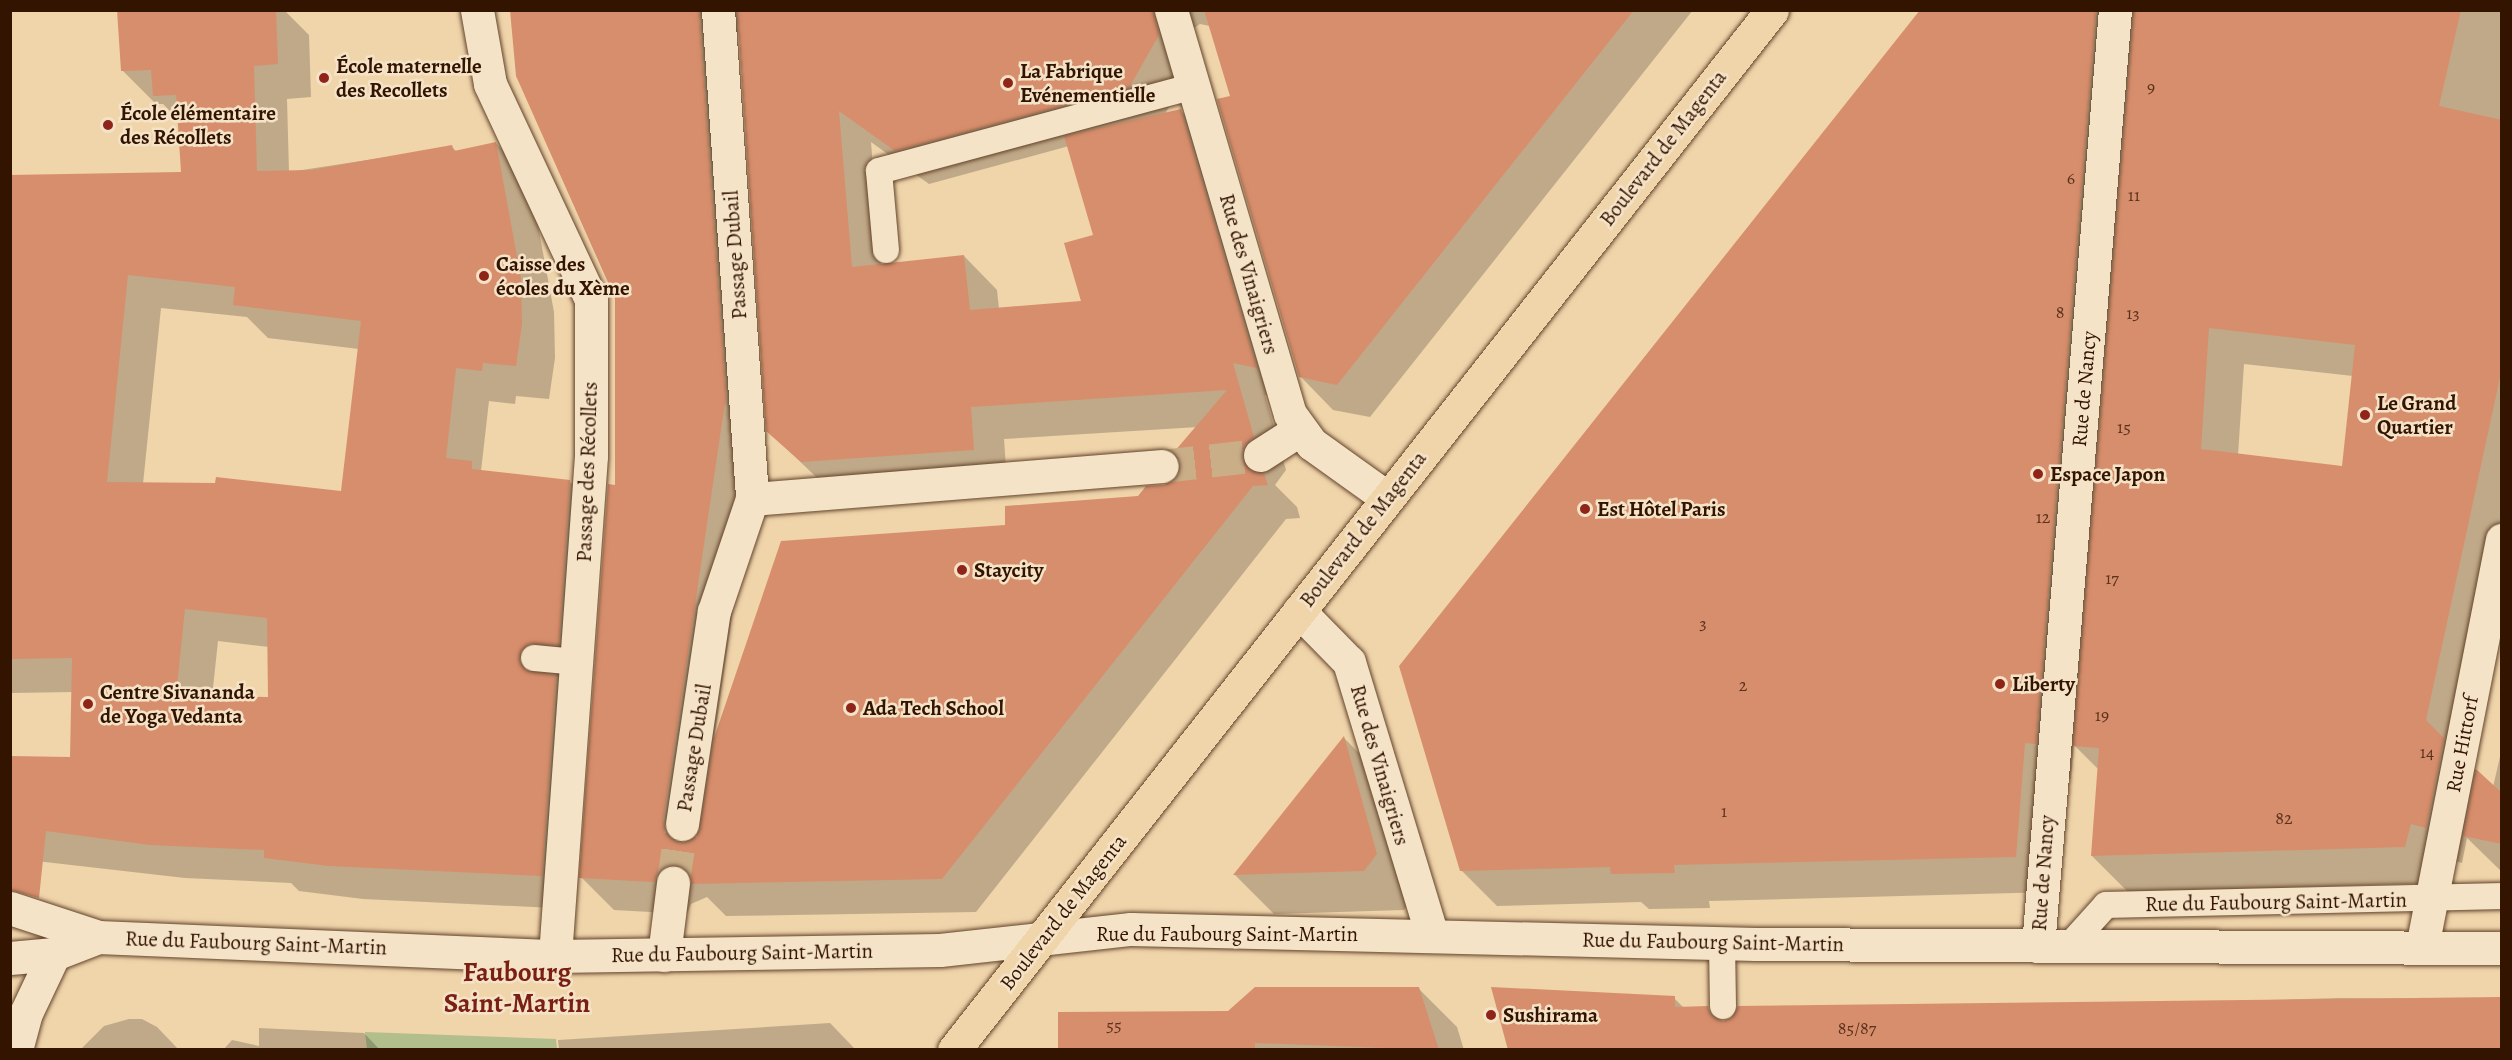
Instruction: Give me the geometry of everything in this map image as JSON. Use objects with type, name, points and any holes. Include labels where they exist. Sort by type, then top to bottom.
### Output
[{"type":"main road","name":"Boulevard de Magenta","points":[[954,1050],[1386,497],[1772,10]]},
{"type":"street","name":"Passage des Récollets","points":[[477,10],[490,84],[591,300],[591,456],[555,956]]},
{"type":"street","name":"Passage Dubail","points":[[682,824],[714,611],[752,499],[718,10]]},
{"type":"street","name":"Rue des Vinaigriers","points":[[1171,10],[1266,329],[1283,399],[1299,430],[1321,451],[1386,497]]},
{"type":"street","name":"Rue de Nancy","points":[[2053,946],[2115,10]]},
{"type":"street","points":[[1260,455],[1299,430]]},
{"type":"street","points":[[752,499],[1162,466]]},
{"type":"street","name":"Rue Hittorf","points":[[2422,947],[2502,540]]},
{"type":"street","name":"Rue des Vinaigriers","points":[[1299,611],[1349,662],[1432,936]]},
{"type":"street","points":[[664,956],[673,883]]},
{"type":"street","name":"Rue du Faubourg Saint-Martin","points":[[10,908],[98,937],[555,956],[940,950],[1131,929],[1722,943],[2502,948]]},
{"type":"street","name":"Rue du Faubourg Saint-Martin","points":[[10,958],[54,954],[98,937]]},
{"type":"street","points":[[16,1050],[26,1013],[54,954]]},
{"type":"lane","points":[[886,250],[879,171],[1194,86]]},
{"type":"lane","points":[[534,658],[576,662]]},
{"type":"lane","name":"Rue du Faubourg Saint-Martin","points":[[2053,946],[2106,905],[2502,896]]},
{"type":"lane","points":[[1722,943],[1723,1006]]},
{"type":"green space","points":[[365,1032],[556,1039],[557,1049],[367,1049]]},
{"type":"building","points":[[117,10],[276,10],[278,64],[254,66],[257,171],[311,170],[452,145],[454,151],[496,142],[521,278],[522,324],[516,366],[483,363],[482,371],[456,368],[446,458],[472,461],[472,469],[570,480],[559,645],[528,644],[519,657],[526,670],[556,675],[542,876],[329,866],[264,858],[264,850],[150,845],[46,831],[39,898],[10,890],[10,756],[70,757],[72,658],[10,659],[10,175],[181,172],[176,95],[153,96],[151,70],[121,71]],"holes":[[[128,275],[235,287],[233,305],[361,321],[341,491],[216,477],[215,483],[107,482]],[[185,609],[267,618],[268,697],[176,695]]]},
{"type":"building","points":[[510,10],[699,10],[726,396],[663,821],[670,838],[680,843],[689,841],[700,827],[714,738],[781,541],[1005,525],[1005,506],[1138,496],[1146,486],[1164,485],[1179,475],[1181,464],[1174,452],[1227,390],[971,407],[974,450],[801,462],[766,431],[737,10],[1153,10],[1159,35],[1129,88],[895,151],[839,111],[852,267],[964,255],[970,310],[1081,301],[1064,243],[1093,235],[1064,136],[1181,109],[1257,368],[1233,363],[1254,437],[1244,446],[1241,456],[1251,471],[1264,473],[1268,485],[1253,486],[942,879],[691,884],[685,868],[675,864],[658,871],[654,882],[579,878],[608,484],[615,485],[615,298],[516,76]]},
{"type":"building","points":[[1204,10],[1634,10],[1337,385],[1299,377],[1217,99],[1230,96]]},
{"type":"building","points":[[1920,10],[2096,10],[2036,744],[2025,743],[2016,857],[1674,865],[1675,873],[1611,874],[1610,867],[1460,871],[1399,666]]},
{"type":"building","points":[[2134,10],[2461,10],[2439,106],[2502,120],[2502,368],[2426,720],[2444,738],[2426,828],[2411,824],[2405,847],[2091,856],[2099,748],[2073,746]],"holes":[[[2209,328],[2355,345],[2342,466],[2201,449]]]},
{"type":"building","points":[[1344,736],[1377,854],[1364,871],[1233,875]]},
{"type":"building","points":[[2476,769],[2502,793],[2502,844],[2463,836]]},
{"type":"building","points":[[1255,987],[1419,987],[1439,1050],[1255,1043],[1255,1050],[1058,1050],[1058,1012],[1228,1011]]},
{"type":"building","points":[[1491,987],[1675,996],[1675,1007],[1708,1006],[1710,1014],[1723,1021],[1731,1018],[1738,1006],[2502,997],[2502,1050],[1508,1050]]},
{"type":"tunnel","points":[[1162,466],[1260,455]]},
{"type":"tunnel","points":[[673,883],[682,824]]},
{"type":"place","name":"École maternelle des Recollets","points":[[324,78]]},
{"type":"place","name":"La Fabrique Evénementielle","points":[[1008,83]]},
{"type":"place","name":"École élémentaire des Récollets","points":[[108,125]]},
{"type":"place","name":"Caisse des écoles du Xème","points":[[484,276]]},
{"type":"place","name":"Le Grand Quartier","points":[[2365,415]]},
{"type":"place","name":"Espace Japon","points":[[2038,474]]},
{"type":"place","name":"Est Hôtel Paris","points":[[1585,509]]},
{"type":"place","name":"Staycity","points":[[962,570]]},
{"type":"place","name":"Liberty","points":[[2000,684]]},
{"type":"place","name":"Centre Sivananda de Yoga Vedanta","points":[[88,704]]},
{"type":"place","name":"Ada Tech School","points":[[851,708]]},
{"type":"place","name":"Sushirama","points":[[1491,1015]]},
{"type":"district","name":"Faubourg Saint-Martin","points":[[517,988]]}]
